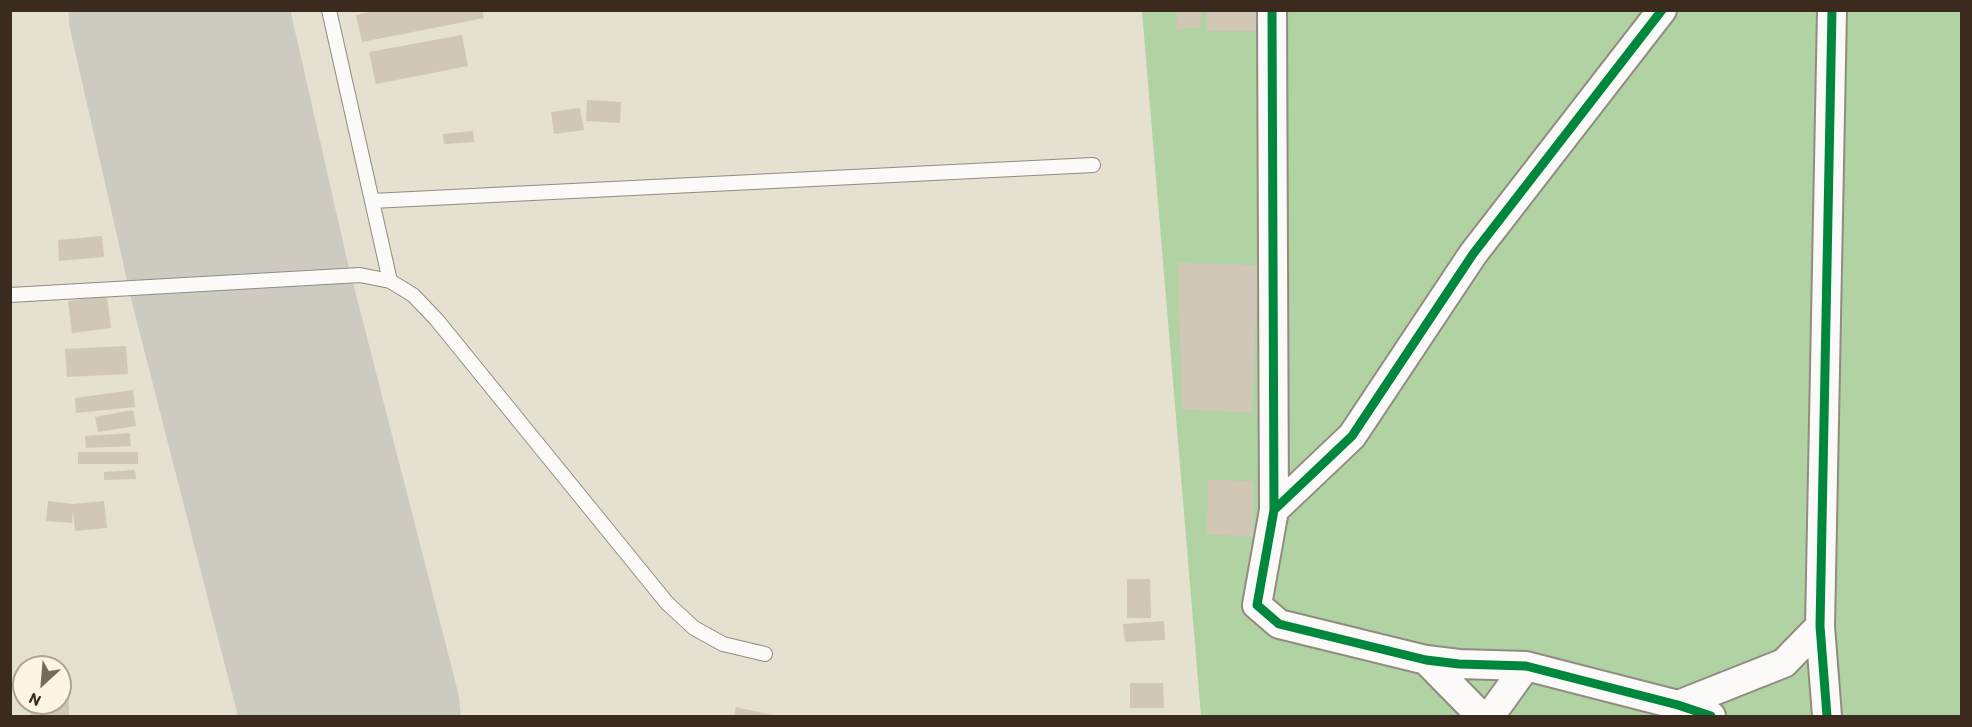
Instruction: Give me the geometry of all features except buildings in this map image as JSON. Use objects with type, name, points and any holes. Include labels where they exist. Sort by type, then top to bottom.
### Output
[{"type":"street","points":[[1272,10],[1274,510],[1257,605],[1279,624],[1426,660],[1459,664],[1526,666],[1678,705],[1711,717]]},
{"type":"street","points":[[1274,510],[1352,436],[1473,254],[1662,10]]},
{"type":"street","points":[[1827,717],[1820,626],[1832,10]]},
{"type":"street","points":[[1678,705],[1784,663],[1820,626]]},
{"type":"street","points":[[1426,660],[1481,717]]},
{"type":"street","points":[[1490,717],[1526,666]]},
{"type":"lane","points":[[329,10],[390,281]]},
{"type":"lane","points":[[372,201],[1093,165]]},
{"type":"lane","points":[[10,295],[360,275],[390,281],[413,295],[436,319],[667,603],[694,628],[723,644],[765,654]]},
{"type":"green space","points":[[1142,11],[1961,11],[1961,716],[1201,716]]},
{"type":"runway","points":[[178,10],[240,283],[351,716]]},
{"type":"cycle path","points":[[1272,10],[1274,510],[1257,605],[1279,624],[1426,660],[1459,664],[1526,666],[1678,705],[1711,716]]},
{"type":"cycle path","points":[[1274,510],[1352,436],[1473,254],[1662,10]]},
{"type":"cycle path","points":[[1827,716],[1820,626],[1832,10]]}]
